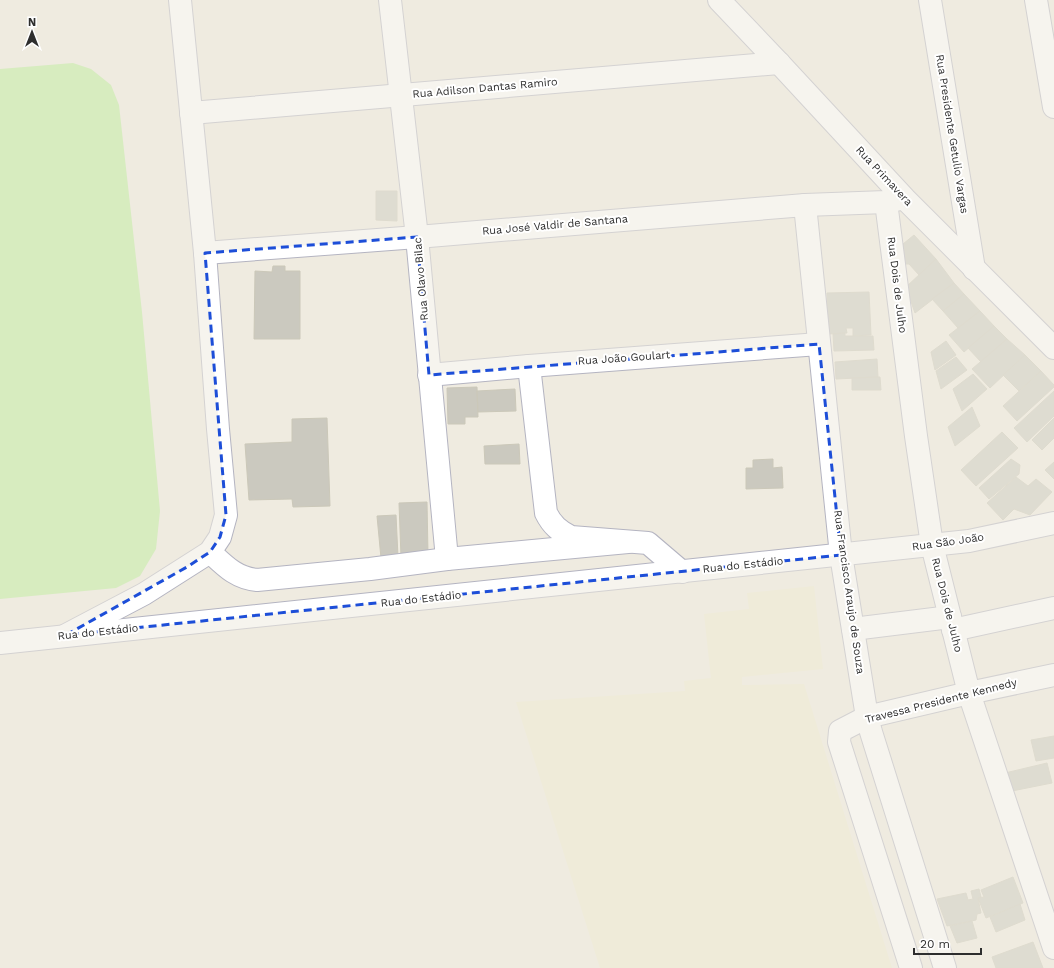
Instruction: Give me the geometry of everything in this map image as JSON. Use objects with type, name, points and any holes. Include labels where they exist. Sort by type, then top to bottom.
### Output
[{"type":"street","points":[[66,635],[144,594],[210,552],[220,537],[226,515],[205,253],[180,0]]},
{"type":"street","name":"Rua Olavo Bilac","points":[[390,0],[417,237],[447,559]]},
{"type":"street","name":"Rua Primavera","points":[[719,0],[779,63],[896,200],[974,269],[1054,348]]},
{"type":"street","name":"Rua Presidente Getulio Vargas","points":[[930,0],[974,269]]},
{"type":"street","points":[[1036,0],[1054,107]]},
{"type":"street","name":"Rua Adilson Dantas Ramiro","points":[[191,113],[779,63]]},
{"type":"street","name":"Rua José Valdir de Santana","points":[[205,253],[417,237],[805,204],[896,200]]},
{"type":"street","name":"Rua Dois de Julho","points":[[896,200],[916,436],[932,545],[969,693],[1054,948]]},
{"type":"street","name":"Rua Francisco Araujo de Souza","points":[[805,204],[841,555],[867,717],[870,732],[945,968]]},
{"type":"street","name":"Rua João Goulart","points":[[429,374],[819,344]]},
{"type":"street","points":[[529,366],[546,513],[551,523],[561,532],[571,537],[641,542],[652,546],[682,572]]},
{"type":"street","name":"Rua São João","points":[[841,555],[969,541],[1054,523]]},
{"type":"street","points":[[210,552],[237,575],[246,579],[257,580],[370,569],[447,559],[628,542]]},
{"type":"street","name":"Rua do Estádio","points":[[0,643],[841,555]]},
{"type":"street","points":[[853,629],[951,623],[1054,608]]},
{"type":"street","name":"Travessa Presidente Kennedy","points":[[911,968],[839,742],[840,732],[867,717],[1054,675]]},
{"type":"highlighted area","points":[[417,237],[429,375],[819,344],[841,555],[66,635],[187,567],[210,552],[220,537],[226,515],[205,253]]},
{"type":"shaded area","points":[[814,586],[823,669],[742,677],[742,685],[804,684],[892,968],[600,968],[516,702],[685,691],[684,681],[711,678],[704,614],[749,609],[747,593]]},
{"type":"green space","points":[[73,63],[91,69],[111,85],[119,105],[142,312],[160,511],[156,549],[140,576],[116,588],[0,599],[0,69]]},
{"type":"building","points":[[376,191],[397,191],[397,221],[376,220]]},
{"type":"building","points":[[914,235],[936,259],[919,275],[909,264],[903,264],[903,244]]},
{"type":"building","points":[[936,259],[954,283],[915,313],[906,287]]},
{"type":"building","points":[[273,266],[285,266],[285,271],[300,271],[300,339],[254,339],[255,271],[272,272]]},
{"type":"building","points":[[954,283],[964,294],[943,311],[932,299]]},
{"type":"building","points":[[869,292],[871,335],[853,336],[853,328],[846,328],[847,333],[828,334],[827,293]]},
{"type":"building","points":[[964,294],[980,311],[958,328],[943,311]]},
{"type":"building","points":[[980,311],[994,326],[964,352],[949,335]]},
{"type":"building","points":[[994,326],[1007,339],[981,362],[968,348]]},
{"type":"building","points":[[845,333],[845,336],[873,336],[874,350],[834,351],[833,334]]},
{"type":"building","points":[[1007,339],[1025,355],[990,388],[972,369]]},
{"type":"building","points":[[946,341],[956,355],[935,370],[931,352]]},
{"type":"building","points":[[1025,355],[1041,371],[1019,391],[1003,375]]},
{"type":"building","points":[[956,357],[967,370],[941,389],[936,371]]},
{"type":"building","points":[[877,359],[878,377],[836,379],[835,362]]},
{"type":"building","points":[[1041,371],[1054,385],[1054,387],[1017,421],[1003,406]]},
{"type":"building","points":[[973,374],[987,389],[962,411],[953,389]]},
{"type":"building","points":[[880,377],[881,390],[852,390],[852,378]]},
{"type":"building","points":[[477,387],[478,417],[465,417],[465,424],[448,424],[447,388]]},
{"type":"building","points":[[515,389],[516,411],[478,412],[477,391]]},
{"type":"building","points":[[1054,391],[1054,416],[1027,442],[1014,428]]},
{"type":"building","points":[[972,407],[980,426],[955,446],[948,427]]},
{"type":"building","points":[[327,418],[330,506],[293,507],[292,499],[249,500],[245,444],[292,442],[292,419]]},
{"type":"building","points":[[1054,418],[1054,438],[1042,450],[1032,440]]},
{"type":"building","points":[[1002,432],[1018,448],[976,486],[961,470]]},
{"type":"building","points":[[519,444],[520,464],[485,464],[484,446]]},
{"type":"building","points":[[773,459],[773,468],[782,467],[783,488],[746,489],[746,468],[753,468],[753,460]]},
{"type":"building","points":[[1011,459],[1020,465],[1019,474],[989,499],[979,488]]},
{"type":"building","points":[[1054,462],[1054,479],[1045,470]]},
{"type":"building","points":[[1016,477],[1028,486],[1036,479],[1052,492],[1030,515],[1014,509],[1003,520],[987,503]]},
{"type":"building","points":[[427,502],[428,555],[401,557],[399,503]]},
{"type":"building","points":[[396,515],[398,557],[381,558],[377,516]]},
{"type":"building","points":[[1054,736],[1054,758],[1036,761],[1031,740]]},
{"type":"building","points":[[1047,763],[1052,783],[1012,791],[1005,773]]},
{"type":"building","points":[[1013,877],[1023,903],[986,918],[978,898],[984,897],[981,890]]},
{"type":"building","points":[[979,889],[981,897],[978,898],[981,913],[977,914],[976,920],[947,926],[937,899],[966,893],[968,900],[973,899],[971,891]]},
{"type":"building","points":[[1020,904],[1025,920],[996,932],[990,917]]},
{"type":"building","points":[[972,921],[977,938],[957,943],[950,926]]},
{"type":"building","points":[[1033,942],[1043,968],[996,968],[992,957]]}]
